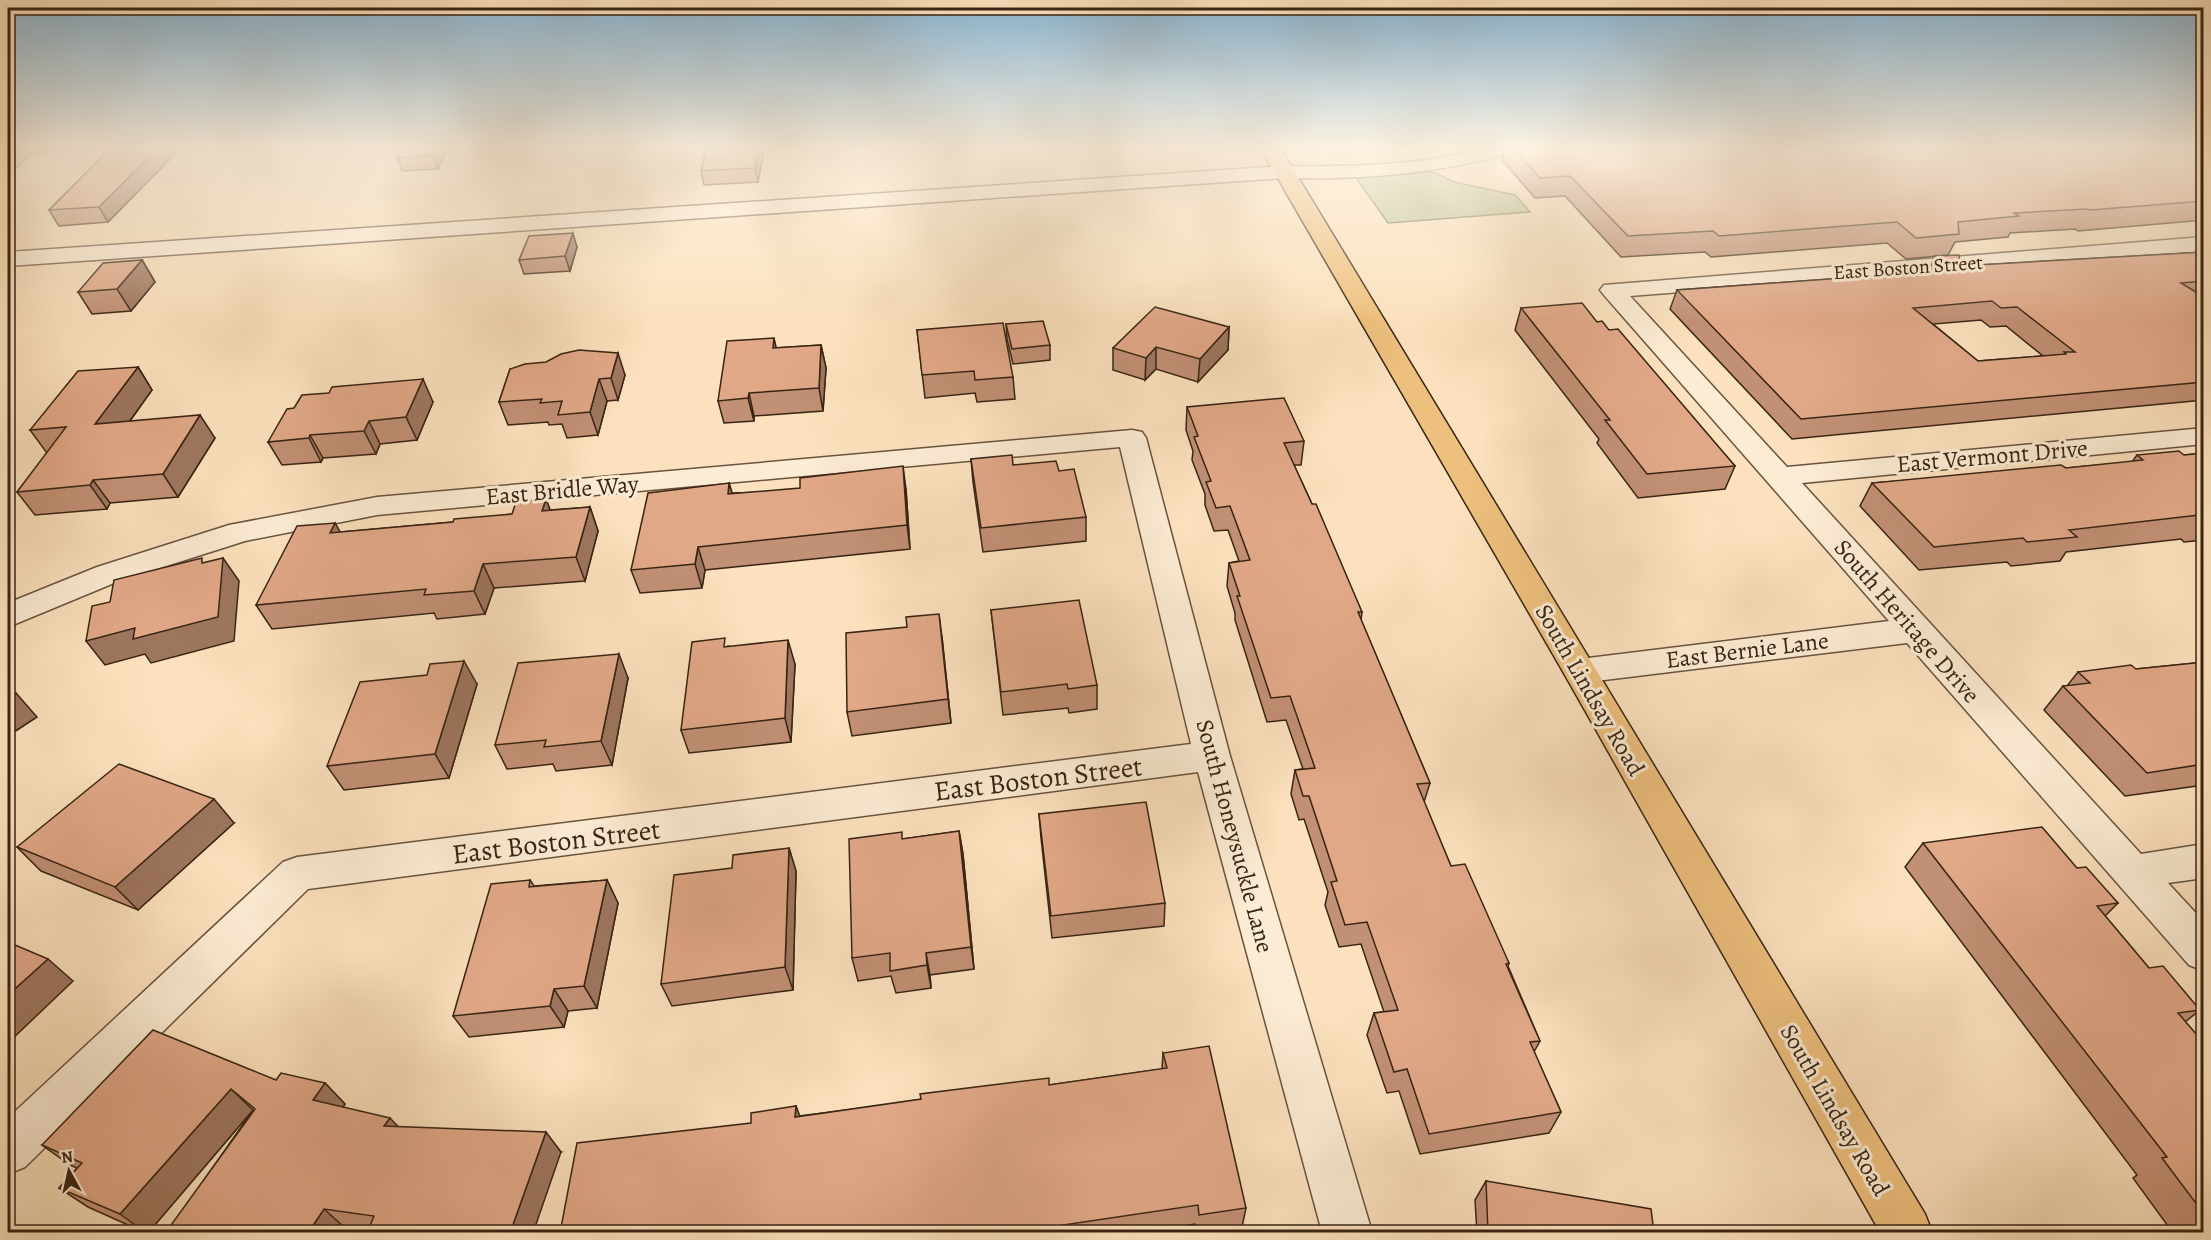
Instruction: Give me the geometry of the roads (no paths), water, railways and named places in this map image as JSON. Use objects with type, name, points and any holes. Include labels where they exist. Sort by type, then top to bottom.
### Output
[{"type":"main road","name":"South Lindsay Road","points":[[1305,207],[1580,670],[1907,1233]]},
{"type":"street","points":[[8,259],[676,207]]},
{"type":"street","name":"East Boston Street","points":[[1612,290],[2204,244]]},
{"type":"street","name":"South Heritage Drive","points":[[1612,290],[1780,476],[2130,872],[2204,952]]},
{"type":"street","name":"East Vermont Drive","points":[[1780,476],[2204,436]]},
{"type":"street","name":"East Bridle Way","points":[[8,616],[108,574],[240,532],[377,506],[1132,438]]},
{"type":"street","name":"South Honeysuckle Lane","points":[[1132,438],[1212,756],[1347,1233]]},
{"type":"street","name":"East Bernie Lane","points":[[1580,670],[1914,630]]},
{"type":"street","name":"East Boston Street","points":[[8,1150],[297,874],[1212,756]]},
{"type":"street","points":[[2130,872],[2204,861]]}]
